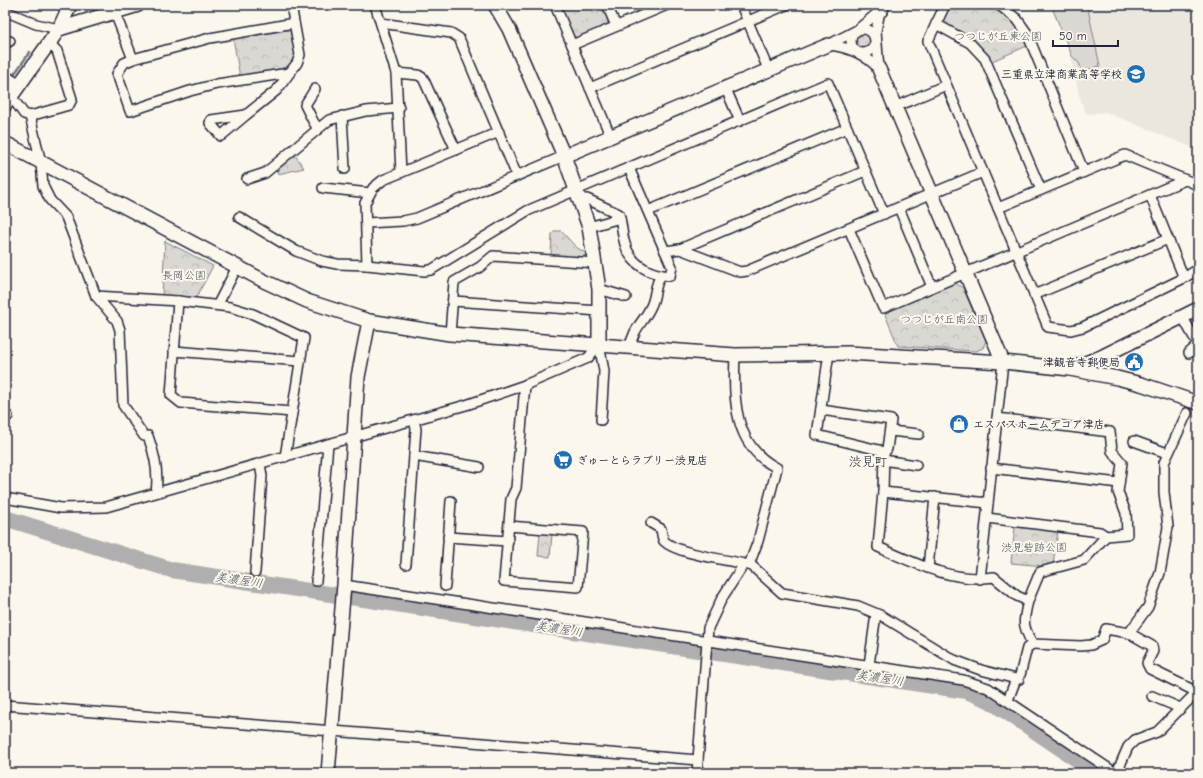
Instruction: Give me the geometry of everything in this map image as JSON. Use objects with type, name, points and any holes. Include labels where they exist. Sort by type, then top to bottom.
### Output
[{"type":"street","points":[[48,42],[57,51],[72,99],[69,105],[30,116],[24,114],[8,100],[17,84],[48,42],[59,29],[70,5]]},
{"type":"street","points":[[5,11],[36,24],[59,29],[138,5]]},
{"type":"street","points":[[246,115],[277,90],[300,56],[291,5]]},
{"type":"street","points":[[375,5],[396,73],[399,108],[401,172]]},
{"type":"street","points":[[495,5],[510,29],[564,156],[589,227],[599,289],[599,344],[604,371],[601,420]]},
{"type":"street","points":[[555,5],[610,135]]},
{"type":"street","points":[[607,5],[616,26]]},
{"type":"street","points":[[572,45],[667,5]]},
{"type":"street","points":[[741,5],[768,69]]},
{"type":"street","points":[[590,88],[786,5]]},
{"type":"street","points":[[945,5],[928,41],[1048,327],[1075,330],[1083,327],[1184,278],[1198,269]]},
{"type":"street","points":[[999,5],[1017,19],[1027,33],[1084,172]]},
{"type":"street","points":[[879,69],[868,58],[856,51],[851,45],[850,39],[857,30],[882,7]]},
{"type":"street","points":[[882,7],[877,20],[876,40],[879,69],[933,193],[1003,362],[980,579]]},
{"type":"street","points":[[115,13],[133,59]]},
{"type":"street","points":[[381,23],[451,33],[459,38],[517,176]]},
{"type":"street","points":[[289,73],[211,86],[130,111],[117,74],[124,63],[133,59],[210,38],[294,24]]},
{"type":"street","points":[[936,24],[970,43],[985,59],[1041,190]]},
{"type":"street","points":[[366,223],[403,221],[417,218],[610,135],[828,45],[857,30],[865,28],[871,30],[876,40],[874,47],[870,51],[862,53],[828,45]]},
{"type":"street","points":[[396,73],[423,78],[456,150]]},
{"type":"street","points":[[5,76],[17,84]]},
{"type":"street","points":[[239,217],[264,234],[306,255],[337,264],[367,265],[424,271],[432,270],[517,216],[577,194],[629,168],[828,83],[884,214]]},
{"type":"street","points":[[896,107],[946,85]]},
{"type":"street","points":[[725,87],[740,121]]},
{"type":"street","points":[[315,89],[305,105],[318,128]]},
{"type":"street","points":[[247,179],[265,173],[328,120],[342,116],[399,108]]},
{"type":"street","points":[[30,116],[41,163],[43,186],[50,200],[66,217],[96,296],[117,321],[120,330],[123,405],[144,436],[148,436],[156,464],[156,492]]},
{"type":"street","points":[[342,116],[345,169]]},
{"type":"street","points":[[648,212],[847,128]]},
{"type":"street","points":[[367,265],[365,203],[373,188],[382,180],[499,132]]},
{"type":"street","points":[[5,143],[236,267],[307,301],[369,321],[450,334],[735,355],[829,353],[1003,362],[1070,369],[1141,384],[1198,403]]},
{"type":"street","points":[[998,208],[1125,155],[1198,185]]},
{"type":"street","points":[[577,194],[619,214],[624,243],[631,257],[642,267],[661,275],[670,276],[672,267],[629,168]]},
{"type":"street","points":[[665,251],[680,250],[865,171]]},
{"type":"street","points":[[680,250],[743,272],[983,172]]},
{"type":"street","points":[[849,229],[883,308],[1185,180]]},
{"type":"street","points":[[323,188],[370,193]]},
{"type":"street","points":[[1150,195],[1184,278]]},
{"type":"street","points":[[899,208],[932,287]]},
{"type":"street","points":[[589,227],[620,218]]},
{"type":"street","points":[[1034,295],[1168,239]]},
{"type":"street","points":[[450,334],[454,282],[480,267],[493,256],[596,263]]},
{"type":"street","points":[[218,304],[236,267]]},
{"type":"street","points":[[630,348],[632,336],[653,301],[655,286],[661,275]]},
{"type":"street","points":[[599,289],[626,297]]},
{"type":"street","points":[[96,296],[218,304],[253,314],[304,338],[285,456]]},
{"type":"street","points":[[178,301],[171,395],[181,403],[292,412]]},
{"type":"street","points":[[453,301],[600,311]]},
{"type":"street","points":[[1070,369],[1101,357],[1198,308]]},
{"type":"street","points":[[1182,316],[1197,346],[1189,353]]},
{"type":"street","points":[[328,773],[344,585],[358,377],[369,321]]},
{"type":"street","points":[[5,498],[52,507],[75,509],[106,507],[414,420],[525,385],[588,358],[599,344]]},
{"type":"street","points":[[174,351],[300,361]]},
{"type":"street","points":[[829,353],[817,435],[879,450],[884,457],[916,465]]},
{"type":"street","points":[[697,773],[708,628],[722,598],[747,564],[758,541],[777,468],[761,458],[740,427],[734,389],[735,355]]},
{"type":"street","points":[[509,526],[583,532],[578,587],[504,581],[511,499],[516,488],[525,385]]},
{"type":"street","points":[[821,410],[891,420],[887,449],[884,457],[883,492],[878,547],[928,568],[980,579],[994,577],[1017,596],[1028,601]]},
{"type":"street","points":[[1129,633],[1148,607],[1160,573],[1168,526],[1163,472],[1167,453],[1178,435],[1182,421],[1187,413]]},
{"type":"street","points":[[987,518],[1100,532],[1106,536],[1127,534],[1126,514],[1118,492],[1122,463],[1112,451],[1110,432],[997,418]]},
{"type":"street","points":[[406,564],[416,429],[414,420]]},
{"type":"street","points":[[890,431],[919,434]]},
{"type":"street","points":[[1134,441],[1167,453]]},
{"type":"street","points":[[316,582],[328,444]]},
{"type":"street","points":[[414,456],[479,467]]},
{"type":"street","points":[[254,572],[262,476],[260,464]]},
{"type":"street","points":[[991,468],[1119,483]]},
{"type":"street","points":[[883,492],[988,503]]},
{"type":"street","points":[[928,568],[935,497]]},
{"type":"street","points":[[444,586],[451,502]]},
{"type":"street","points":[[651,523],[661,529],[663,539],[669,545],[681,550],[747,564],[782,593],[853,605],[876,614],[954,660],[981,670],[1016,679]]},
{"type":"street","points":[[1032,644],[1024,626],[1023,619],[1028,601],[1040,572],[1084,560],[1106,536]]},
{"type":"street","points":[[448,537],[508,541]]},
{"type":"street","points":[[344,585],[707,642],[963,680],[988,688],[1117,772],[1128,747],[1134,740],[1157,732],[1197,692],[1150,669],[1147,663],[1153,651],[1152,646],[1129,633],[1106,629],[1102,640],[1084,646],[1032,644],[1027,648],[1019,679],[1016,679],[1008,700]]},
{"type":"street","points":[[869,665],[876,614]]},
{"type":"street","points":[[1152,696],[1180,708]]},
{"type":"street","points":[[5,705],[698,760]]},
{"type":"shaded area","name":"三重県立津商業高等学校","points":[[1051,5],[1198,5],[1198,150],[1106,112],[1086,114],[1079,95],[1070,52]]},
{"type":"green space","name":"つつじが丘東公園","points":[[981,4],[997,7],[1014,21],[1027,46],[992,61],[977,43],[946,25],[943,18],[949,5]]},
{"type":"green space","points":[[560,5],[602,5],[608,22],[605,27],[577,38],[572,35]]},
{"type":"green space","points":[[1051,5],[1087,5],[1100,66],[1082,71],[1079,63],[1072,56]]},
{"type":"green space","points":[[284,29],[290,31],[293,40],[296,56],[294,61],[281,69],[240,77],[233,38]]},
{"type":"green space","points":[[863,34],[868,36],[870,41],[868,46],[863,48],[858,46],[856,41],[858,36]]},
{"type":"green space","points":[[295,155],[304,168],[278,174],[277,169]]},
{"type":"green space","points":[[555,231],[561,231],[576,247],[587,254],[580,258],[551,256],[552,234]]},
{"type":"green space","name":"長岡公園","points":[[165,241],[213,266],[196,298],[162,296]]},
{"type":"green space","name":"つつじが丘南公園","points":[[955,283],[963,288],[986,341],[983,348],[976,351],[898,346],[884,312]]},
{"type":"green space","name":"渋見砦跡公園","points":[[1015,527],[1058,531],[1053,564],[1044,566],[1011,563]]},
{"type":"green space","points":[[540,533],[552,534],[550,557],[538,556]]},
{"type":"waterway","points":[[5,87],[30,52]]},
{"type":"waterway","name":"美濃屋川","points":[[5,518],[172,570],[966,691],[989,700],[1097,773]]},
{"type":"place","name":"三重県立津商業高等学校","points":[[1136,74]]},
{"type":"place","name":"津観音寺郵便局","points":[[1134,362]]},
{"type":"place","name":"エスパスホームデコア津店","points":[[959,424]]},
{"type":"place","name":"ぎゅーとらラブリー渋見店","points":[[563,460]]},
{"type":"district","name":"渋見町","points":[[868,461]]}]
